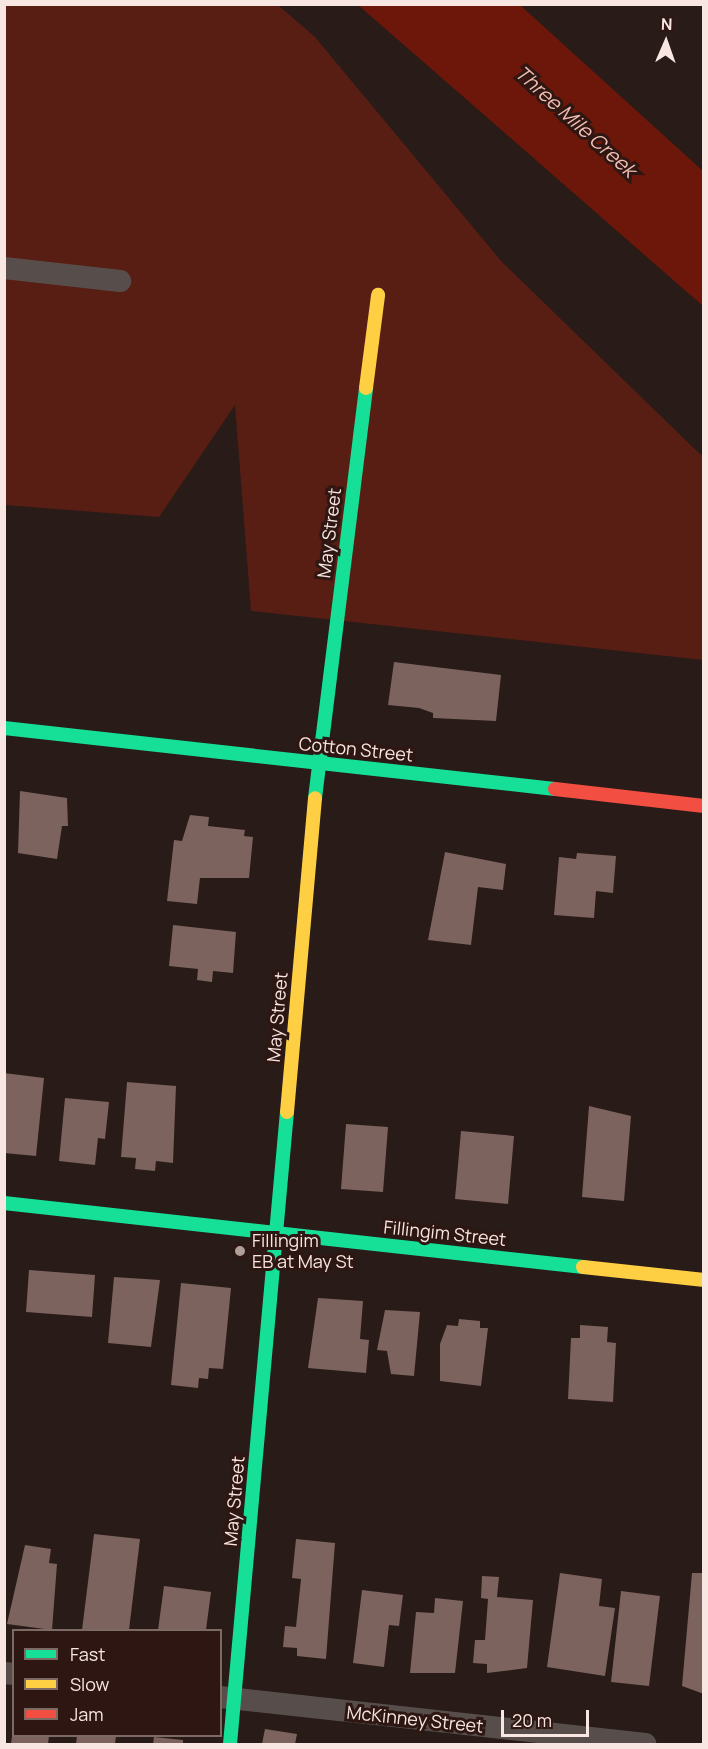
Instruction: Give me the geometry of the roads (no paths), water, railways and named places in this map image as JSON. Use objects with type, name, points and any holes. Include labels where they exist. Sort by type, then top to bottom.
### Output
[{"type":"street","points":[[4,268],[120,281]]},
{"type":"street","name":"May Street","points":[[230,1744],[227,1697],[276,1233],[318,763],[378,295]]},
{"type":"street","name":"Cotton Street","points":[[4,728],[704,806]]},
{"type":"street","name":"Fillingim Street","points":[[4,1203],[704,1280]]},
{"type":"street","name":"McKinney Street","points":[[227,1697],[645,1744]]},
{"type":"water","name":"Three Mile Creek","points":[[358,5],[520,5],[703,171],[703,306]]},
{"type":"place","name":"Fillingim EB at May St","points":[[240,1251]]}]
